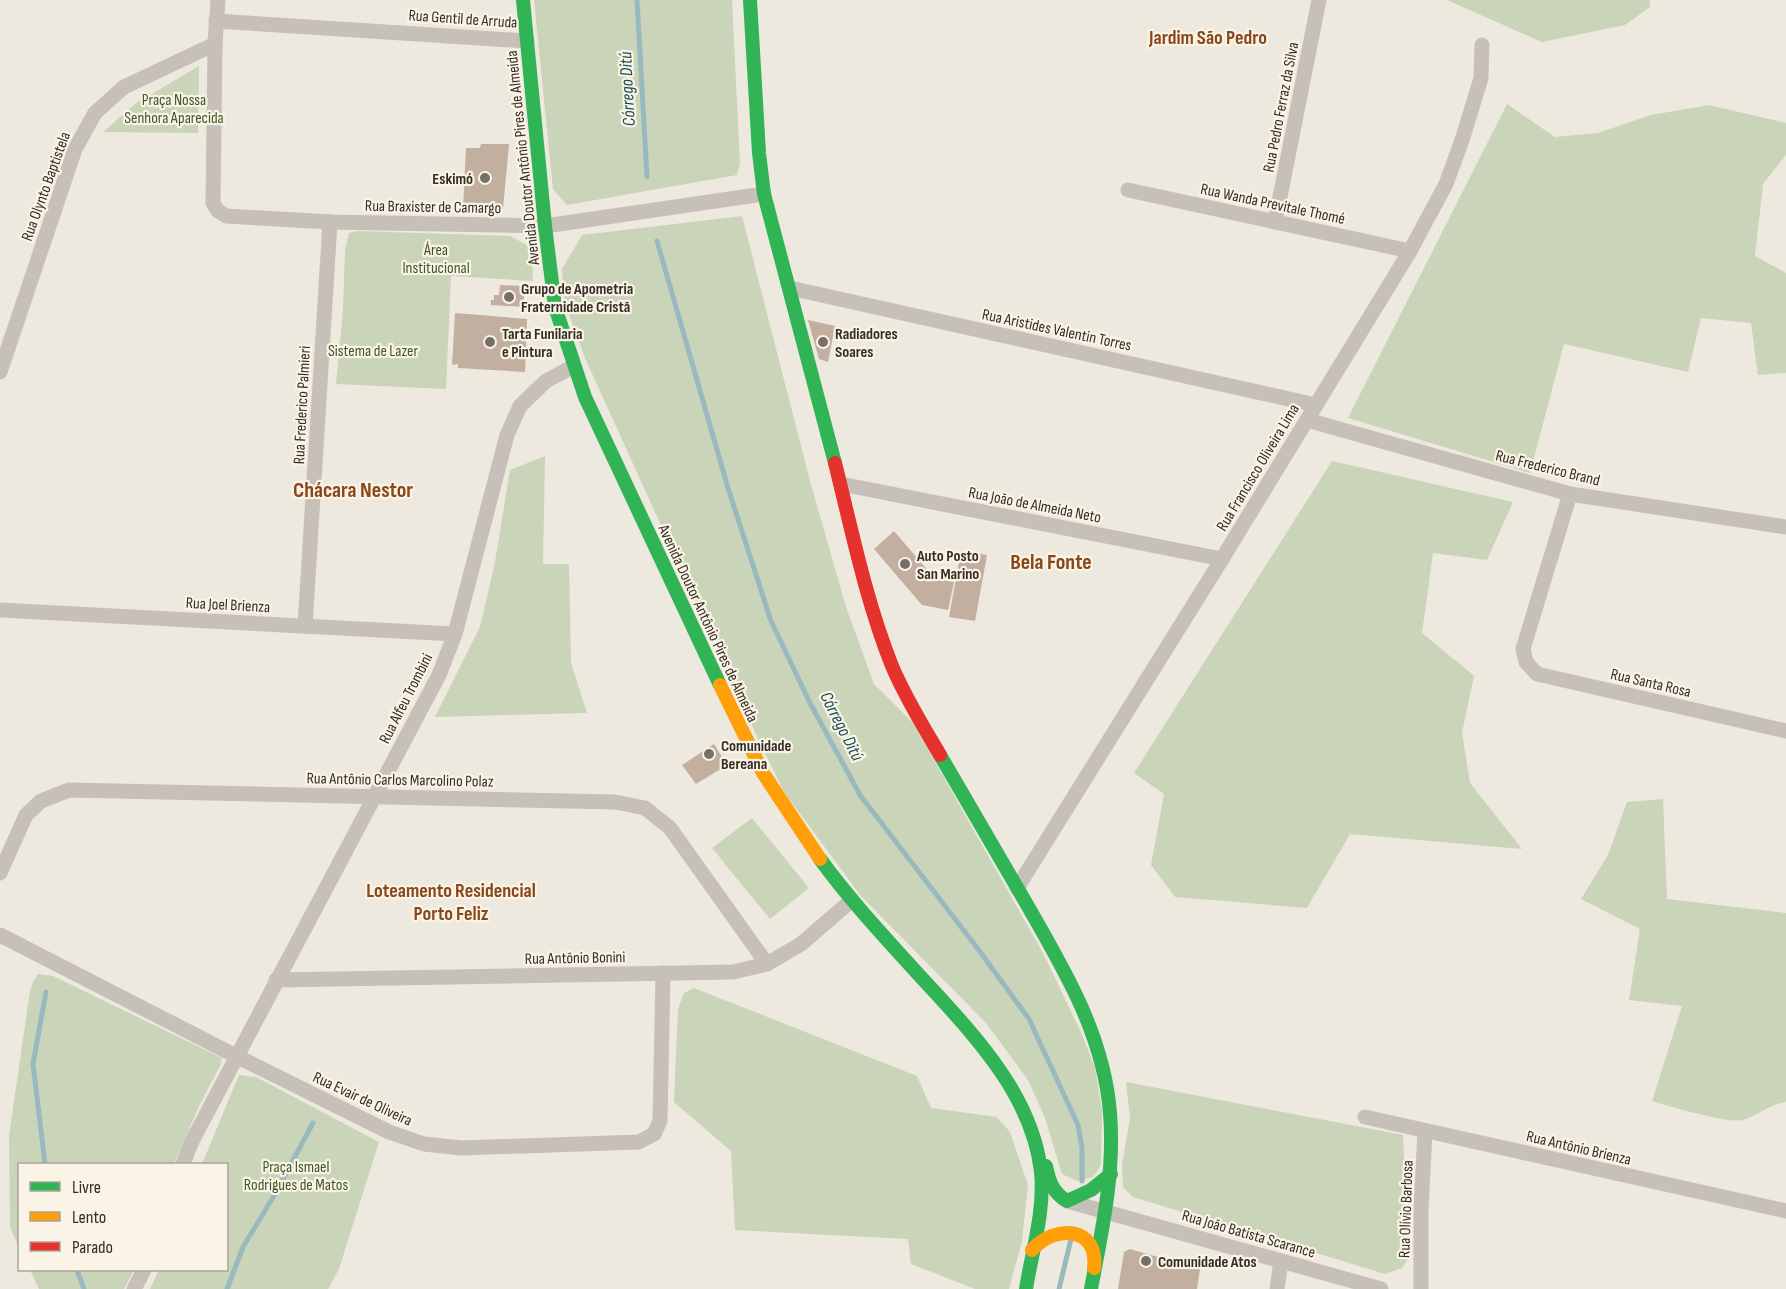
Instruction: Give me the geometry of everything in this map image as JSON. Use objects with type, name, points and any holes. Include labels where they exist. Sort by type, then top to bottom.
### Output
[{"type":"main road","name":"Avenida Doutor Antônio Pires de Almeida","points":[[523,0],[555,307],[585,397],[752,754],[776,798],[852,900],[980,1043],[1014,1092],[1027,1120],[1040,1160],[1041,1197],[1026,1289]]},
{"type":"main road","points":[[750,0],[759,153],[764,194],[874,617],[893,668],[915,712],[1058,958],[1093,1031],[1110,1113],[1111,1174],[1093,1282]]},
{"type":"main road","points":[[1014,1092],[1024,1097],[1038,1125],[1051,1188],[1060,1197],[1067,1201],[1091,1191],[1111,1174]]},
{"type":"main road","points":[[1032,1250],[1049,1235],[1068,1232],[1078,1235],[1091,1245],[1094,1251],[1093,1282]]},
{"type":"street","points":[[215,44],[218,0]]},
{"type":"street","name":"Rua Pedro Ferraz da Silva","points":[[1275,222],[1319,0]]},
{"type":"street","name":"Rua Gentil de Arruda","points":[[216,21],[527,40]]},
{"type":"street","name":"Rua Braxister de Camargo","points":[[215,44],[213,203],[218,211],[226,216],[330,222],[545,226],[764,194]]},
{"type":"street","name":"Rua Olynto Baptistela","points":[[0,372],[75,148],[95,113],[124,87],[215,44]]},
{"type":"street","name":"Rua Francisco Oliveira Lima","points":[[1017,888],[1410,251],[1446,183],[1464,137],[1481,78],[1482,45]]},
{"type":"street","name":"Rua Wanda Previtale Thomé","points":[[1128,190],[1410,251]]},
{"type":"street","name":"Rua Frederico Palmieri","points":[[305,626],[330,222]]},
{"type":"street","name":"Rua Aristides Valentin Torres","points":[[790,288],[1316,405]]},
{"type":"street","name":"Rua Alfeu Trombini","points":[[183,1163],[191,1143],[236,1056],[439,675],[455,634],[507,435],[515,415],[520,406],[546,381],[574,366]]},
{"type":"street","name":"Rua Frederico Brand","points":[[1307,420],[1570,494],[1786,527]]},
{"type":"street","name":"Rua João de Almeida Neto","points":[[841,484],[1222,559]]},
{"type":"street","name":"Rua Santa Rosa","points":[[1570,494],[1523,649],[1526,662],[1537,674],[1786,731]]},
{"type":"street","name":"Rua Joel Brienza","points":[[0,610],[455,634]]},
{"type":"street","name":"Rua Antônio Carlos Marcolino Polaz","points":[[0,873],[26,815],[41,801],[69,790],[615,802],[645,808],[670,828],[767,964]]},
{"type":"street","name":"Rua Antônio Bonini","points":[[276,980],[734,972],[767,964],[801,944],[852,900]]},
{"type":"street","name":"Rua Evair de Oliveira","points":[[0,935],[389,1132],[424,1144],[461,1148],[639,1142],[654,1134],[660,1121],[663,973]]},
{"type":"street","name":"Rua Antônio Brienza","points":[[1365,1117],[1786,1211]]},
{"type":"street","name":"Rua Olívio Barbosa","points":[[1421,1289],[1421,1209],[1425,1131]]},
{"type":"street","name":"Rua João Batista Scarance","points":[[1067,1201],[1381,1289]]},
{"type":"street","points":[[1277,1289],[1281,1261]]},
{"type":"street","points":[[134,1289],[143,1271]]},
{"type":"green space","points":[[534,0],[732,0],[740,164],[737,175],[567,205],[553,189]]},
{"type":"green space","points":[[1447,0],[1650,0],[1650,7],[1625,25],[1542,42]]},
{"type":"green space","name":"Praça Nossa Senhora Aparecida","points":[[199,66],[198,133],[103,132],[135,104]]},
{"type":"green space","points":[[1507,104],[1555,137],[1598,133],[1651,115],[1709,105],[1786,123],[1786,155],[1763,184],[1755,256],[1786,273],[1786,373],[1758,375],[1751,323],[1701,318],[1688,372],[1564,344],[1530,473],[1348,418]]},
{"type":"green space","points":[[742,216],[810,481],[846,607],[874,684],[913,723],[1043,953],[1080,1030],[1095,1068],[1102,1111],[1101,1165],[1093,1177],[1077,1181],[1062,1174],[1045,1118],[1028,1080],[986,1023],[861,896],[784,792],[585,358],[564,301],[562,269],[582,235]]},
{"type":"green space","points":[[357,231],[510,236],[527,245],[532,261],[533,281],[451,276],[446,389],[336,384],[343,311],[345,250],[349,233]]},
{"type":"green space","points":[[545,456],[543,564],[569,564],[571,663],[587,713],[435,717],[480,627],[495,562],[510,470]]},
{"type":"green space","points":[[1332,461],[1513,502],[1487,560],[1433,553],[1422,633],[1474,676],[1462,733],[1470,783],[1522,849],[1350,834],[1307,908],[1175,897],[1151,865],[1164,794],[1134,773]]},
{"type":"green space","points":[[1663,799],[1667,899],[1786,913],[1786,1102],[1743,1120],[1712,1117],[1652,1101],[1682,1006],[1629,1000],[1640,929],[1581,899],[1608,855],[1627,802]]},
{"type":"green space","points":[[752,818],[809,888],[770,919],[712,848]]},
{"type":"green space","points":[[38,974],[53,976],[222,1058],[174,1163],[18,1163],[18,1246],[10,1227],[9,1136],[33,982]]},
{"type":"green space","points":[[694,988],[917,1076],[931,1108],[997,1117],[1010,1132],[1028,1185],[1022,1241],[1009,1289],[975,1289],[911,1264],[908,1239],[735,1230],[731,1151],[674,1102],[678,1009],[684,993]]},
{"type":"green space","name":"Praça Ismael Rodrigues de Matos","points":[[239,1075],[256,1077],[379,1142],[339,1269],[328,1289],[150,1289],[159,1271],[228,1271],[228,1163],[202,1163]]},
{"type":"green space","points":[[1126,1082],[1403,1135],[1408,1259],[1402,1268],[1385,1274],[1133,1197],[1123,1187],[1122,1165],[1130,1118]]},
{"type":"green space","points":[[30,1271],[133,1271],[124,1289],[39,1289]]},
{"type":"building","name":"Eskimó","points":[[481,144],[509,144],[503,209],[463,208],[466,148],[480,148]]},
{"type":"building","name":"Grupo de Apometria Fraternidade Cristã","points":[[500,285],[525,286],[523,307],[491,305],[494,295],[499,295]]},
{"type":"building","name":"Tarta Funilaria e Pintura","points":[[455,313],[527,319],[525,372],[458,368],[458,364],[452,365]]},
{"type":"building","name":"Radiadores Soares","points":[[808,320],[835,326],[828,362],[819,359]]},
{"type":"building","name":"Auto Posto San Marino","points":[[894,531],[935,579],[954,582],[948,610],[922,605],[874,549]]},
{"type":"building","points":[[961,551],[987,555],[975,621],[949,617]]},
{"type":"building","name":"Comunidade Bereana","points":[[714,744],[727,765],[696,784],[682,765]]},
{"type":"building","name":"Comunidade Atos","points":[[1130,1249],[1200,1269],[1197,1289],[1118,1289],[1124,1252]]},
{"type":"waterway","name":"Córrego Ditú","points":[[637,0],[647,177]]},
{"type":"waterway","name":"Córrego Ditú","points":[[657,241],[728,488],[771,621],[810,703],[860,795],[1029,1019],[1078,1125],[1082,1148],[1082,1181]]},
{"type":"waterway","points":[[45,1163],[33,1064],[46,992]]},
{"type":"waterway","points":[[227,1289],[243,1247],[275,1194],[313,1123]]},
{"type":"waterway","name":"Córrego Ditú","points":[[1059,1289],[1071,1239]]},
{"type":"waterway","points":[[77,1271],[84,1289]]},
{"type":"traffic: fast","points":[[523,0],[555,307],[585,397],[720,685]]},
{"type":"traffic: fast","points":[[750,0],[759,153],[764,194],[835,463]]},
{"type":"traffic: fast","points":[[940,755],[1065,973],[1090,1027],[1099,1055],[1110,1113],[1111,1158],[1091,1289]]},
{"type":"traffic: fast","points":[[820,859],[863,913],[972,1034],[992,1059],[1024,1112],[1035,1141],[1042,1187],[1040,1216],[1026,1289]]},
{"type":"traffic: fast","points":[[1046,1166],[1052,1186],[1067,1201],[1091,1190],[1111,1174]]},
{"type":"traffic: slow","points":[[720,685],[763,773],[820,859]]},
{"type":"traffic: slow","points":[[1032,1250],[1052,1236],[1063,1233],[1073,1234],[1082,1237],[1090,1244],[1094,1254],[1094,1268]]},
{"type":"traffic: jam","points":[[835,463],[860,566],[883,641],[903,689],[940,755]]},
{"type":"place","name":"Eskimó","points":[[485,178]]},
{"type":"place","name":"Grupo de Apometria Fraternidade Cristã","points":[[509,297]]},
{"type":"place","name":"Tarta Funilaria e Pintura","points":[[490,342]]},
{"type":"place","name":"Radiadores Soares","points":[[823,342]]},
{"type":"place","name":"Auto Posto San Marino","points":[[905,564]]},
{"type":"place","name":"Comunidade Bereana","points":[[709,754]]},
{"type":"place","name":"Comunidade Atos","points":[[1146,1261]]},
{"type":"district","name":"Jardim São Pedro","points":[[1208,37]]},
{"type":"district","name":"Chácara Nestor","points":[[353,489]]},
{"type":"district","name":"Bela Fonte","points":[[1051,561]]},
{"type":"district","name":"Loteamento Residencial Porto Feliz","points":[[451,902]]},
{"type":"park label","name":"Área Institucional","points":[[436,258]]},
{"type":"park label","name":"Sistema de Lazer","points":[[373,350]]}]
